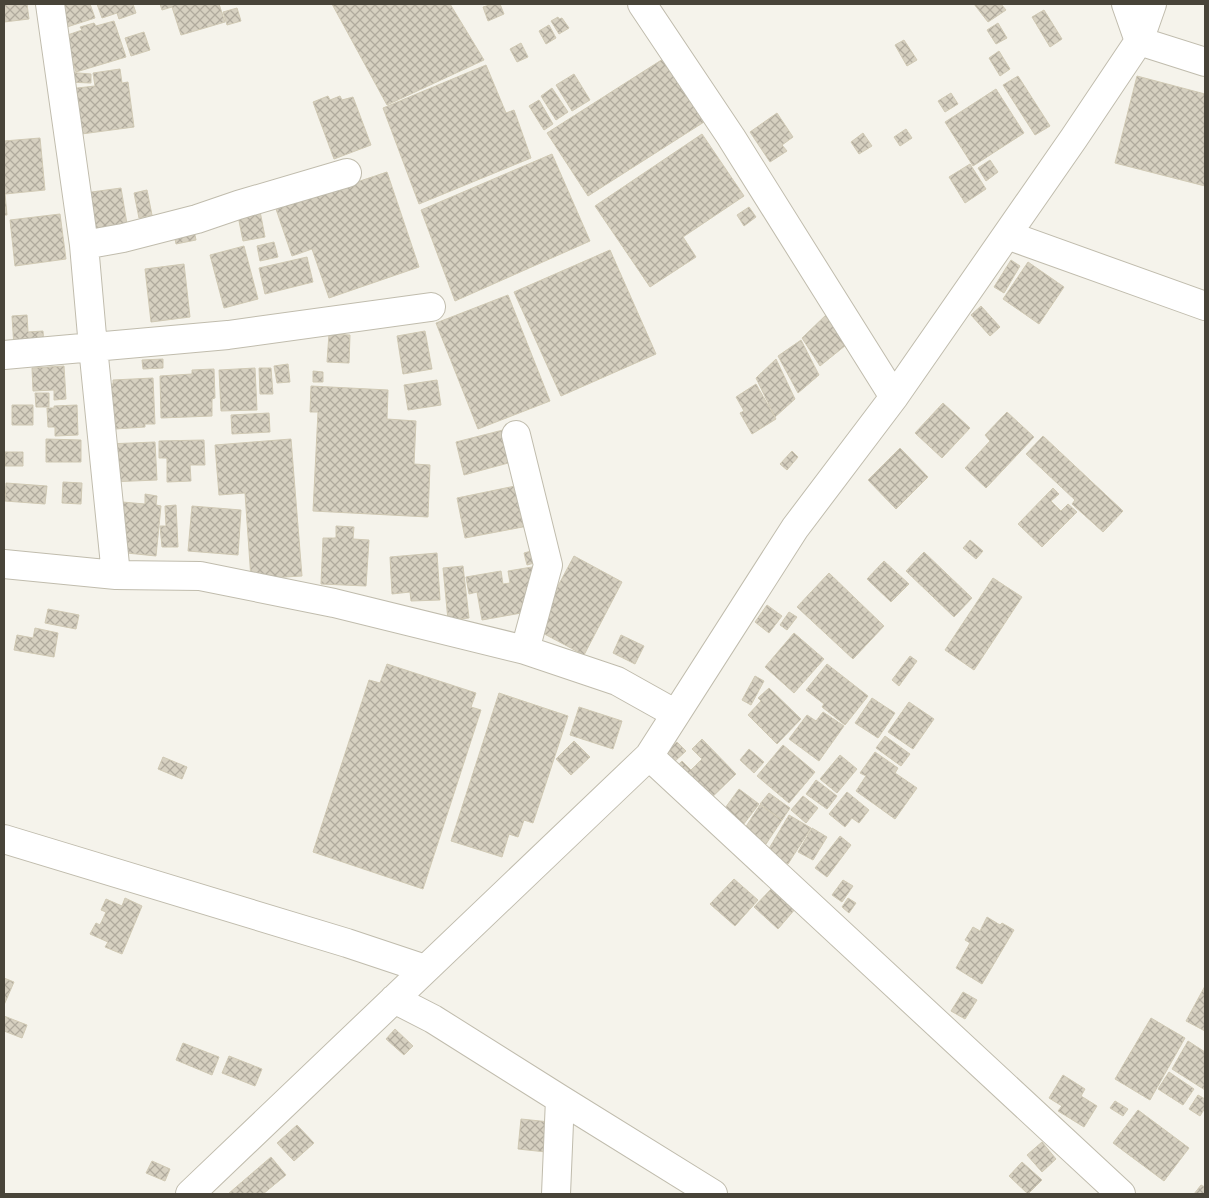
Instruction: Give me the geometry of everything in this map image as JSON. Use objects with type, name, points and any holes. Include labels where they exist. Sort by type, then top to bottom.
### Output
[{"type":"street","points":[[50,4],[84,245],[92,348],[116,575]]},
{"type":"street","points":[[642,4],[731,138],[894,397]]},
{"type":"street","points":[[1126,4],[1138,41]]},
{"type":"street","points":[[190,1194],[649,756],[795,528],[894,397],[1074,138],[1138,41],[1152,4]]},
{"type":"street","points":[[1138,41],[1205,62]]},
{"type":"street","points":[[84,245],[123,238],[197,219],[347,173]]},
{"type":"street","points":[[1007,236],[1205,306]]},
{"type":"street","points":[[4,355],[228,335],[431,307]]},
{"type":"street","points":[[516,435],[548,565],[525,650]]},
{"type":"street","points":[[4,564],[116,575],[200,576],[334,603],[525,650],[617,681],[676,714]]},
{"type":"street","points":[[649,756],[1121,1194]]},
{"type":"street","points":[[4,839],[347,943],[426,969]]},
{"type":"street","points":[[394,999],[433,1019],[713,1194]]},
{"type":"street","points":[[556,1194],[560,1099]]},
{"type":"building","points":[[4,4],[27,4],[29,19],[4,22]]},
{"type":"building","points":[[66,4],[90,4],[95,18],[67,27],[60,6]]},
{"type":"building","points":[[97,4],[133,4],[136,13],[119,19],[117,13],[102,18]]},
{"type":"building","points":[[160,4],[219,4],[225,22],[181,35],[172,7],[162,10]]},
{"type":"building","points":[[332,4],[450,4],[484,60],[387,105]]},
{"type":"building","points":[[500,4],[504,14],[488,21],[483,7]]},
{"type":"building","points":[[974,4],[1001,4],[1006,10],[988,22]]},
{"type":"building","points":[[237,8],[241,21],[227,25],[223,12]]},
{"type":"building","points":[[1044,10],[1062,39],[1050,47],[1032,17]]},
{"type":"building","points":[[558,17],[559,19],[562,18],[569,28],[559,34],[551,21]]},
{"type":"building","points":[[114,21],[126,57],[76,72],[70,52],[59,38],[82,30],[80,27],[94,23],[96,26]]},
{"type":"building","points":[[998,23],[1007,38],[996,44],[987,30]]},
{"type":"building","points":[[549,25],[556,38],[546,44],[539,31]]},
{"type":"building","points":[[144,32],[150,50],[131,56],[125,38]]},
{"type":"building","points":[[904,40],[917,60],[907,66],[895,45]]},
{"type":"building","points":[[521,43],[528,57],[517,62],[510,49]]},
{"type":"building","points":[[999,51],[1010,69],[1000,76],[989,58]]},
{"type":"building","points":[[663,59],[704,122],[588,196],[547,133]]},
{"type":"building","points":[[486,65],[506,113],[514,110],[531,158],[419,204],[383,108]]},
{"type":"building","points":[[120,69],[122,83],[128,82],[134,127],[74,135],[68,89],[95,86],[93,73]]},
{"type":"building","points":[[66,72],[91,74],[91,83],[66,82]]},
{"type":"building","points":[[574,74],[590,100],[572,111],[556,85]]},
{"type":"building","points":[[1018,76],[1050,126],[1035,135],[1003,85]]},
{"type":"building","points":[[1137,76],[1205,94],[1205,186],[1115,163]]},
{"type":"building","points":[[552,88],[568,112],[556,120],[541,96]]},
{"type":"building","points":[[996,89],[1024,133],[973,166],[945,122]]},
{"type":"building","points":[[951,93],[958,104],[945,112],[938,101]]},
{"type":"building","points":[[328,96],[330,100],[340,96],[342,100],[353,97],[371,145],[334,159],[313,102]]},
{"type":"building","points":[[539,100],[553,124],[544,130],[529,106]]},
{"type":"building","points":[[777,113],[793,137],[782,145],[787,151],[770,162],[750,132]]},
{"type":"building","points":[[906,129],[912,138],[900,146],[894,137]]},
{"type":"building","points":[[863,133],[872,146],[859,154],[851,142]]},
{"type":"building","points":[[702,134],[744,196],[683,237],[696,257],[650,287],[595,206]]},
{"type":"building","points":[[40,138],[45,190],[5,194],[7,215],[4,215],[4,141]]},
{"type":"building","points":[[552,154],[590,241],[455,301],[421,210]]},
{"type":"building","points":[[990,160],[998,172],[986,181],[978,168]]},
{"type":"building","points":[[970,164],[986,189],[965,203],[949,177]]},
{"type":"building","points":[[387,172],[419,267],[329,298],[312,249],[292,256],[276,209]]},
{"type":"building","points":[[121,188],[128,230],[84,237],[77,194]]},
{"type":"building","points":[[147,190],[152,215],[139,218],[134,193]]},
{"type":"building","points":[[259,206],[265,237],[243,241],[237,211]]},
{"type":"building","points":[[749,207],[756,217],[744,226],[737,215]]},
{"type":"building","points":[[60,214],[66,259],[15,266],[10,220]]},
{"type":"building","points":[[193,225],[196,240],[176,244],[173,229]]},
{"type":"building","points":[[274,242],[278,257],[260,261],[257,246]]},
{"type":"building","points":[[244,246],[258,299],[224,308],[210,255]]},
{"type":"building","points":[[610,250],[656,354],[561,396],[514,292]]},
{"type":"building","points":[[307,257],[313,282],[265,294],[259,268]]},
{"type":"building","points":[[1011,260],[1020,266],[1004,293],[994,287]]},
{"type":"building","points":[[1028,262],[1064,287],[1039,324],[1003,299]]},
{"type":"building","points":[[184,264],[190,317],[151,322],[145,269]]},
{"type":"building","points":[[508,295],[550,401],[478,429],[436,323]]},
{"type":"building","points":[[981,306],[1000,327],[990,336],[971,315]]},
{"type":"building","points":[[827,314],[846,345],[820,366],[802,338]]},
{"type":"building","points":[[27,315],[28,332],[43,331],[44,346],[14,348],[12,316]]},
{"type":"building","points":[[425,331],[432,369],[403,374],[397,336]]},
{"type":"building","points":[[329,334],[350,335],[349,363],[327,362]]},
{"type":"building","points":[[801,340],[819,375],[798,393],[778,356]]},
{"type":"building","points":[[163,359],[163,368],[143,369],[142,360]]},
{"type":"building","points":[[776,359],[795,399],[775,417],[756,378]]},
{"type":"building","points":[[288,364],[290,382],[277,383],[274,366]]},
{"type":"building","points":[[64,366],[66,399],[54,400],[54,390],[33,391],[32,368]]},
{"type":"building","points":[[255,368],[257,410],[221,411],[219,370]]},
{"type":"building","points":[[259,368],[271,368],[273,394],[260,394]]},
{"type":"building","points":[[214,369],[215,398],[212,399],[212,416],[161,418],[160,376],[192,374],[192,370]]},
{"type":"building","points":[[313,371],[323,372],[323,382],[313,382]]},
{"type":"building","points":[[153,378],[155,424],[145,424],[145,427],[115,429],[114,415],[107,415],[106,384],[113,384],[113,380]]},
{"type":"building","points":[[437,380],[441,405],[408,410],[404,385]]},
{"type":"building","points":[[756,384],[776,419],[752,434],[740,413],[744,411],[736,397]]},
{"type":"building","points":[[311,386],[388,390],[387,419],[416,421],[414,464],[430,465],[428,517],[313,511],[318,412],[310,412]]},
{"type":"building","points":[[35,393],[49,393],[49,407],[36,407]]},
{"type":"building","points":[[943,403],[970,428],[942,458],[915,433]]},
{"type":"building","points":[[12,405],[33,405],[33,425],[12,425]]},
{"type":"building","points":[[77,405],[78,435],[55,436],[55,427],[48,427],[47,408]]},
{"type":"building","points":[[1007,412],[1034,437],[986,488],[965,468],[990,441],[985,435]]},
{"type":"building","points":[[269,413],[270,432],[232,434],[231,415]]},
{"type":"building","points":[[503,430],[512,462],[464,475],[456,442]]},
{"type":"building","points":[[1043,436],[1123,511],[1103,532],[1072,504],[1075,500],[1026,454]]},
{"type":"building","points":[[46,439],[81,440],[81,462],[46,462]]},
{"type":"building","points":[[291,439],[302,576],[251,579],[245,493],[219,495],[215,445]]},
{"type":"building","points":[[204,440],[205,465],[190,465],[191,481],[167,482],[167,458],[159,458],[159,441]]},
{"type":"building","points":[[155,442],[157,480],[109,482],[107,444]]},
{"type":"building","points":[[900,448],[928,477],[896,509],[868,480]]},
{"type":"building","points":[[792,451],[798,457],[787,470],[780,464]]},
{"type":"building","points":[[5,452],[23,452],[23,466],[5,466]]},
{"type":"building","points":[[63,482],[82,483],[81,504],[62,503]]},
{"type":"building","points":[[6,483],[47,486],[45,504],[5,501]]},
{"type":"building","points":[[520,485],[528,526],[465,538],[457,498]]},
{"type":"building","points":[[1053,488],[1059,494],[1051,501],[1061,511],[1068,504],[1077,512],[1042,547],[1018,524]]},
{"type":"building","points":[[145,494],[157,496],[156,505],[161,506],[156,556],[117,552],[122,502],[145,504]]},
{"type":"building","points":[[176,505],[178,547],[162,547],[160,526],[166,526],[165,506]]},
{"type":"building","points":[[192,506],[241,510],[238,555],[188,551]]},
{"type":"building","points":[[336,526],[354,527],[353,539],[369,540],[366,586],[321,584],[323,538],[336,538]]},
{"type":"building","points":[[970,540],[983,551],[976,559],[963,548]]},
{"type":"building","points":[[535,550],[538,562],[527,565],[524,553]]},
{"type":"building","points":[[924,552],[972,598],[954,617],[906,571]]},
{"type":"building","points":[[437,553],[440,600],[411,601],[410,592],[392,594],[390,557]]},
{"type":"building","points":[[574,556],[622,582],[584,655],[535,629]]},
{"type":"building","points":[[884,561],[909,584],[891,602],[867,579]]},
{"type":"building","points":[[463,566],[469,618],[448,620],[443,568]]},
{"type":"building","points":[[532,567],[537,598],[527,612],[482,620],[477,592],[469,594],[466,577],[501,571],[503,584],[510,583],[508,571]]},
{"type":"building","points":[[829,573],[884,626],[853,659],[797,607]]},
{"type":"building","points":[[993,578],[1022,597],[974,670],[945,650]]},
{"type":"building","points":[[767,605],[782,616],[769,633],[755,622]]},
{"type":"building","points":[[48,609],[79,615],[76,629],[45,623]]},
{"type":"building","points":[[789,612],[797,617],[787,630],[780,625]]},
{"type":"building","points":[[35,628],[58,633],[54,657],[14,650],[17,635],[33,638]]},
{"type":"building","points":[[794,633],[824,659],[794,693],[765,667]]},
{"type":"building","points":[[621,635],[644,646],[635,664],[613,653]]},
{"type":"building","points":[[910,656],[917,661],[899,686],[892,680]]},
{"type":"building","points":[[387,664],[476,693],[471,707],[481,710],[423,889],[313,852],[369,680],[380,683]]},
{"type":"building","points":[[827,664],[868,696],[845,725],[822,707],[824,704],[806,690]]},
{"type":"building","points":[[755,676],[764,681],[751,705],[742,700]]},
{"type":"building","points":[[769,688],[801,719],[777,744],[748,715],[761,701],[758,698]]},
{"type":"building","points":[[499,693],[568,716],[533,823],[524,820],[518,837],[509,834],[502,857],[451,841]]},
{"type":"building","points":[[872,698],[895,713],[878,738],[855,723]]},
{"type":"building","points":[[909,702],[934,719],[913,749],[888,732]]},
{"type":"building","points":[[579,707],[622,721],[613,749],[570,735]]},
{"type":"building","points":[[823,712],[844,726],[819,761],[789,739],[807,715],[816,721]]},
{"type":"building","points":[[885,736],[910,754],[901,766],[876,748]]},
{"type":"building","points":[[702,739],[736,774],[705,804],[673,771],[682,761],[691,770],[702,759],[692,749]]},
{"type":"building","points":[[574,741],[590,757],[571,775],[556,759]]},
{"type":"building","points":[[677,742],[686,751],[674,762],[665,752]]},
{"type":"building","points":[[783,745],[815,772],[789,803],[757,776]]},
{"type":"building","points":[[749,749],[764,762],[754,773],[740,760]]},
{"type":"building","points":[[875,752],[898,768],[895,773],[917,788],[895,819],[856,791],[866,776],[860,773]]},
{"type":"building","points":[[840,755],[857,769],[837,793],[820,779]]},
{"type":"building","points":[[163,757],[187,767],[182,779],[158,769]]},
{"type":"building","points":[[816,780],[837,796],[827,809],[806,794]]},
{"type":"building","points":[[739,789],[759,804],[740,829],[720,815]]},
{"type":"building","points":[[847,792],[869,810],[859,823],[852,818],[845,827],[829,814]]},
{"type":"building","points":[[769,793],[790,808],[782,820],[760,804]]},
{"type":"building","points":[[803,796],[818,808],[806,823],[791,810]]},
{"type":"building","points":[[760,805],[782,820],[766,844],[745,828]]},
{"type":"building","points":[[789,815],[811,828],[788,864],[767,852]]},
{"type":"building","points":[[812,828],[827,837],[813,860],[798,852]]},
{"type":"building","points":[[840,836],[851,845],[827,877],[815,868]]},
{"type":"building","points":[[734,879],[758,900],[735,926],[710,904]]},
{"type":"building","points":[[843,880],[853,886],[842,902],[832,895]]},
{"type":"building","points":[[773,887],[796,908],[778,929],[754,907]]},
{"type":"building","points":[[125,898],[142,906],[122,954],[105,947],[108,942],[90,934],[96,923],[100,925],[106,912],[101,910],[106,899],[122,906]]},
{"type":"building","points":[[848,898],[856,903],[849,913],[842,907]]},
{"type":"building","points":[[987,917],[1000,925],[1002,923],[1014,930],[982,984],[956,968],[970,943],[965,940],[973,927],[980,931]]},
{"type":"building","points":[[4,978],[14,982],[4,1005]]},
{"type":"building","points":[[1205,986],[1205,1031],[1186,1021]]},
{"type":"building","points":[[963,992],[977,1000],[965,1019],[951,1011]]},
{"type":"building","points":[[4,1016],[27,1025],[22,1038],[4,1031]]},
{"type":"building","points":[[1151,1018],[1185,1038],[1150,1100],[1115,1079]]},
{"type":"building","points":[[395,1029],[413,1046],[404,1055],[386,1039]]},
{"type":"building","points":[[1188,1041],[1205,1052],[1205,1090],[1172,1069]]},
{"type":"building","points":[[183,1043],[219,1057],[212,1075],[176,1060]]},
{"type":"building","points":[[229,1056],[262,1069],[255,1086],[222,1073]]},
{"type":"building","points":[[1169,1072],[1194,1089],[1183,1105],[1158,1089]]},
{"type":"building","points":[[1063,1075],[1085,1089],[1081,1096],[1097,1106],[1084,1127],[1058,1111],[1062,1106],[1049,1098]]},
{"type":"building","points":[[1198,1095],[1205,1099],[1205,1108],[1200,1116],[1189,1109]]},
{"type":"building","points":[[1115,1101],[1128,1109],[1123,1116],[1110,1108]]},
{"type":"building","points":[[1138,1110],[1189,1148],[1164,1181],[1113,1143]]},
{"type":"building","points":[[521,1119],[550,1122],[546,1152],[518,1149]]},
{"type":"building","points":[[297,1125],[314,1143],[294,1161],[277,1143]]},
{"type":"building","points":[[1042,1142],[1056,1159],[1042,1172],[1027,1155]]},
{"type":"building","points":[[271,1157],[286,1175],[263,1194],[228,1194]]},
{"type":"building","points":[[152,1161],[170,1169],[165,1181],[146,1173]]},
{"type":"building","points":[[1022,1162],[1042,1180],[1028,1194],[1009,1176]]},
{"type":"building","points":[[1201,1185],[1205,1187],[1205,1194],[1194,1194]]}]
